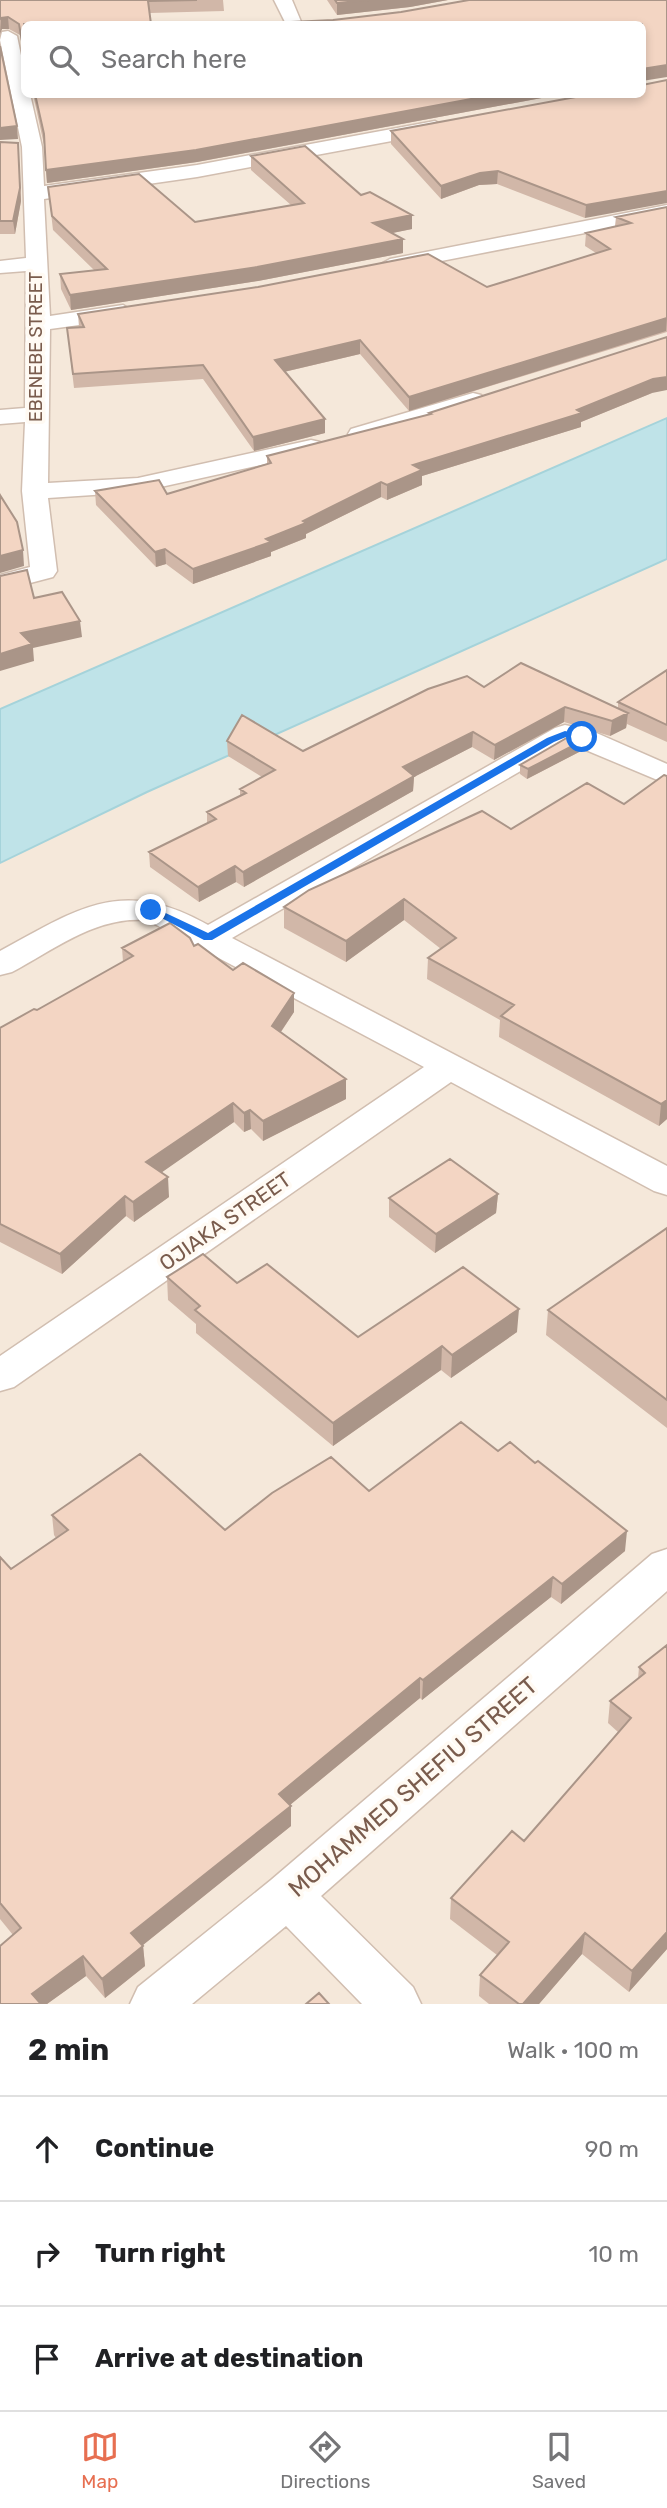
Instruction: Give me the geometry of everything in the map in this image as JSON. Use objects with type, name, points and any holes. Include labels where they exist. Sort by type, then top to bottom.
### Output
[{"type":"street","points":[[284,0],[293,21]]},
{"type":"street","name":"EBENEBE STREET","points":[[0,583],[44,571],[35,491],[34,414],[39,324],[33,194],[21,147],[11,36]]},
{"type":"street","points":[[33,194],[197,171],[457,123]]},
{"type":"street","points":[[367,270],[667,211]]},
{"type":"street","points":[[0,267],[36,264]]},
{"type":"street","points":[[39,324],[148,308]]},
{"type":"street","points":[[35,491],[138,485],[226,468],[363,434],[495,394]]},
{"type":"street","points":[[0,417],[34,414]]},
{"type":"street","points":[[208,937],[565,734],[582,737],[667,775]]},
{"type":"street","points":[[0,965],[101,914],[128,909],[151,910],[208,937],[667,1182]]},
{"type":"street","name":"OJIAKA STREET","points":[[0,1376],[449,1067]]},
{"type":"street","name":"MOHAMMED SHEFIU STREET","points":[[155,2004],[288,1895],[667,1566]]},
{"type":"street","points":[[288,1895],[397,2004]]},
{"type":"shaded area","points":[[0,0],[667,0],[667,418],[0,709]]},
{"type":"shaded area","points":[[667,559],[667,2004],[0,2004],[0,863],[147,792]]},
{"type":"water","points":[[667,418],[667,559],[147,792],[0,863],[0,709]]},
{"type":"building","points":[[0,0],[197,0],[148,1],[151,21],[21,21],[21,35],[19,24],[8,17],[0,19]]},
{"type":"building","points":[[335,0],[369,0],[337,3]]},
{"type":"building","points":[[469,0],[667,0],[667,65],[646,68],[646,21],[312,21],[401,12]]},
{"type":"building","points":[[0,46],[17,126],[0,128]]},
{"type":"building","points":[[667,80],[667,191],[586,205],[498,171],[480,173],[441,186],[391,131],[570,98],[646,98],[646,84]]},
{"type":"building","points":[[36,98],[476,98],[196,150],[46,170],[44,134]]},
{"type":"building","points":[[0,142],[18,143],[20,188],[13,221],[0,221]]},
{"type":"building","points":[[305,146],[361,195],[370,192],[412,215],[373,223],[403,239],[257,267],[70,295],[60,274],[107,269],[52,216],[48,187],[139,174],[195,222],[304,203],[251,156]]},
{"type":"building","points":[[667,207],[667,318],[409,397],[360,340],[275,360],[325,419],[253,437],[203,365],[73,374],[67,328],[84,327],[78,314],[258,287],[428,254],[487,287],[610,249],[586,233],[631,223],[616,217]]},
{"type":"building","points":[[667,337],[667,377],[653,379],[577,410],[582,413],[413,465],[422,470],[387,485],[381,482],[303,521],[306,523],[266,539],[271,542],[193,569],[165,549],[155,552],[95,491],[159,480],[167,494],[271,463],[267,456],[431,414],[429,413]]},
{"type":"building","points":[[0,495],[17,522],[23,550],[0,556]]},
{"type":"building","points":[[27,570],[34,598],[62,592],[80,621],[21,633],[32,644],[0,654],[0,576]]},
{"type":"building","points":[[521,663],[628,713],[612,721],[565,707],[495,745],[473,732],[403,767],[414,776],[243,872],[235,866],[198,887],[149,852],[216,819],[207,812],[246,793],[240,789],[275,770],[227,741],[242,715],[303,751],[428,689],[467,676],[484,687]]},
{"type":"building","points":[[667,670],[667,725],[618,702]]},
{"type":"building","points":[[570,736],[582,741],[528,769],[520,765]]},
{"type":"building","points":[[664,775],[667,776],[667,1100],[661,1104],[501,1016],[514,1005],[428,958],[456,938],[404,899],[346,941],[284,907],[309,890],[482,811],[511,829],[587,783],[624,804]]},
{"type":"building","points":[[170,923],[190,938],[194,946],[198,944],[233,970],[243,963],[294,993],[272,1026],[346,1079],[263,1121],[250,1110],[244,1113],[233,1103],[146,1162],[168,1177],[133,1202],[125,1196],[60,1254],[0,1224],[0,1028],[133,956],[122,948]]},
{"type":"building","points":[[450,1159],[498,1194],[436,1234],[389,1198]]},
{"type":"building","points":[[667,1228],[667,1400],[548,1310]]},
{"type":"building","points":[[203,1254],[237,1283],[267,1264],[358,1337],[463,1267],[519,1309],[452,1355],[442,1346],[333,1423],[195,1310],[200,1306],[167,1277]]},
{"type":"building","points":[[461,1422],[498,1451],[510,1442],[627,1531],[562,1584],[553,1577],[423,1680],[420,1678],[279,1794],[291,1806],[131,1933],[143,1946],[102,1979],[83,1956],[32,1994],[41,2004],[0,2004],[0,1946],[21,1928],[0,1903],[0,1557],[11,1569],[68,1530],[52,1515],[140,1454],[225,1530],[272,1493],[331,1457],[369,1491]]},
{"type":"building","points":[[667,1645],[667,1932],[632,1971],[585,1933],[523,2004],[519,2004],[480,1975],[509,1942],[451,1898],[512,1831],[524,1841],[631,1718],[610,1701],[645,1673],[639,1667]]},
{"type":"building","points":[[319,1993],[329,2004],[306,2004]]},
{"type":"route","points":[[151,910],[208,937],[551,740],[565,734],[582,737]]}]
